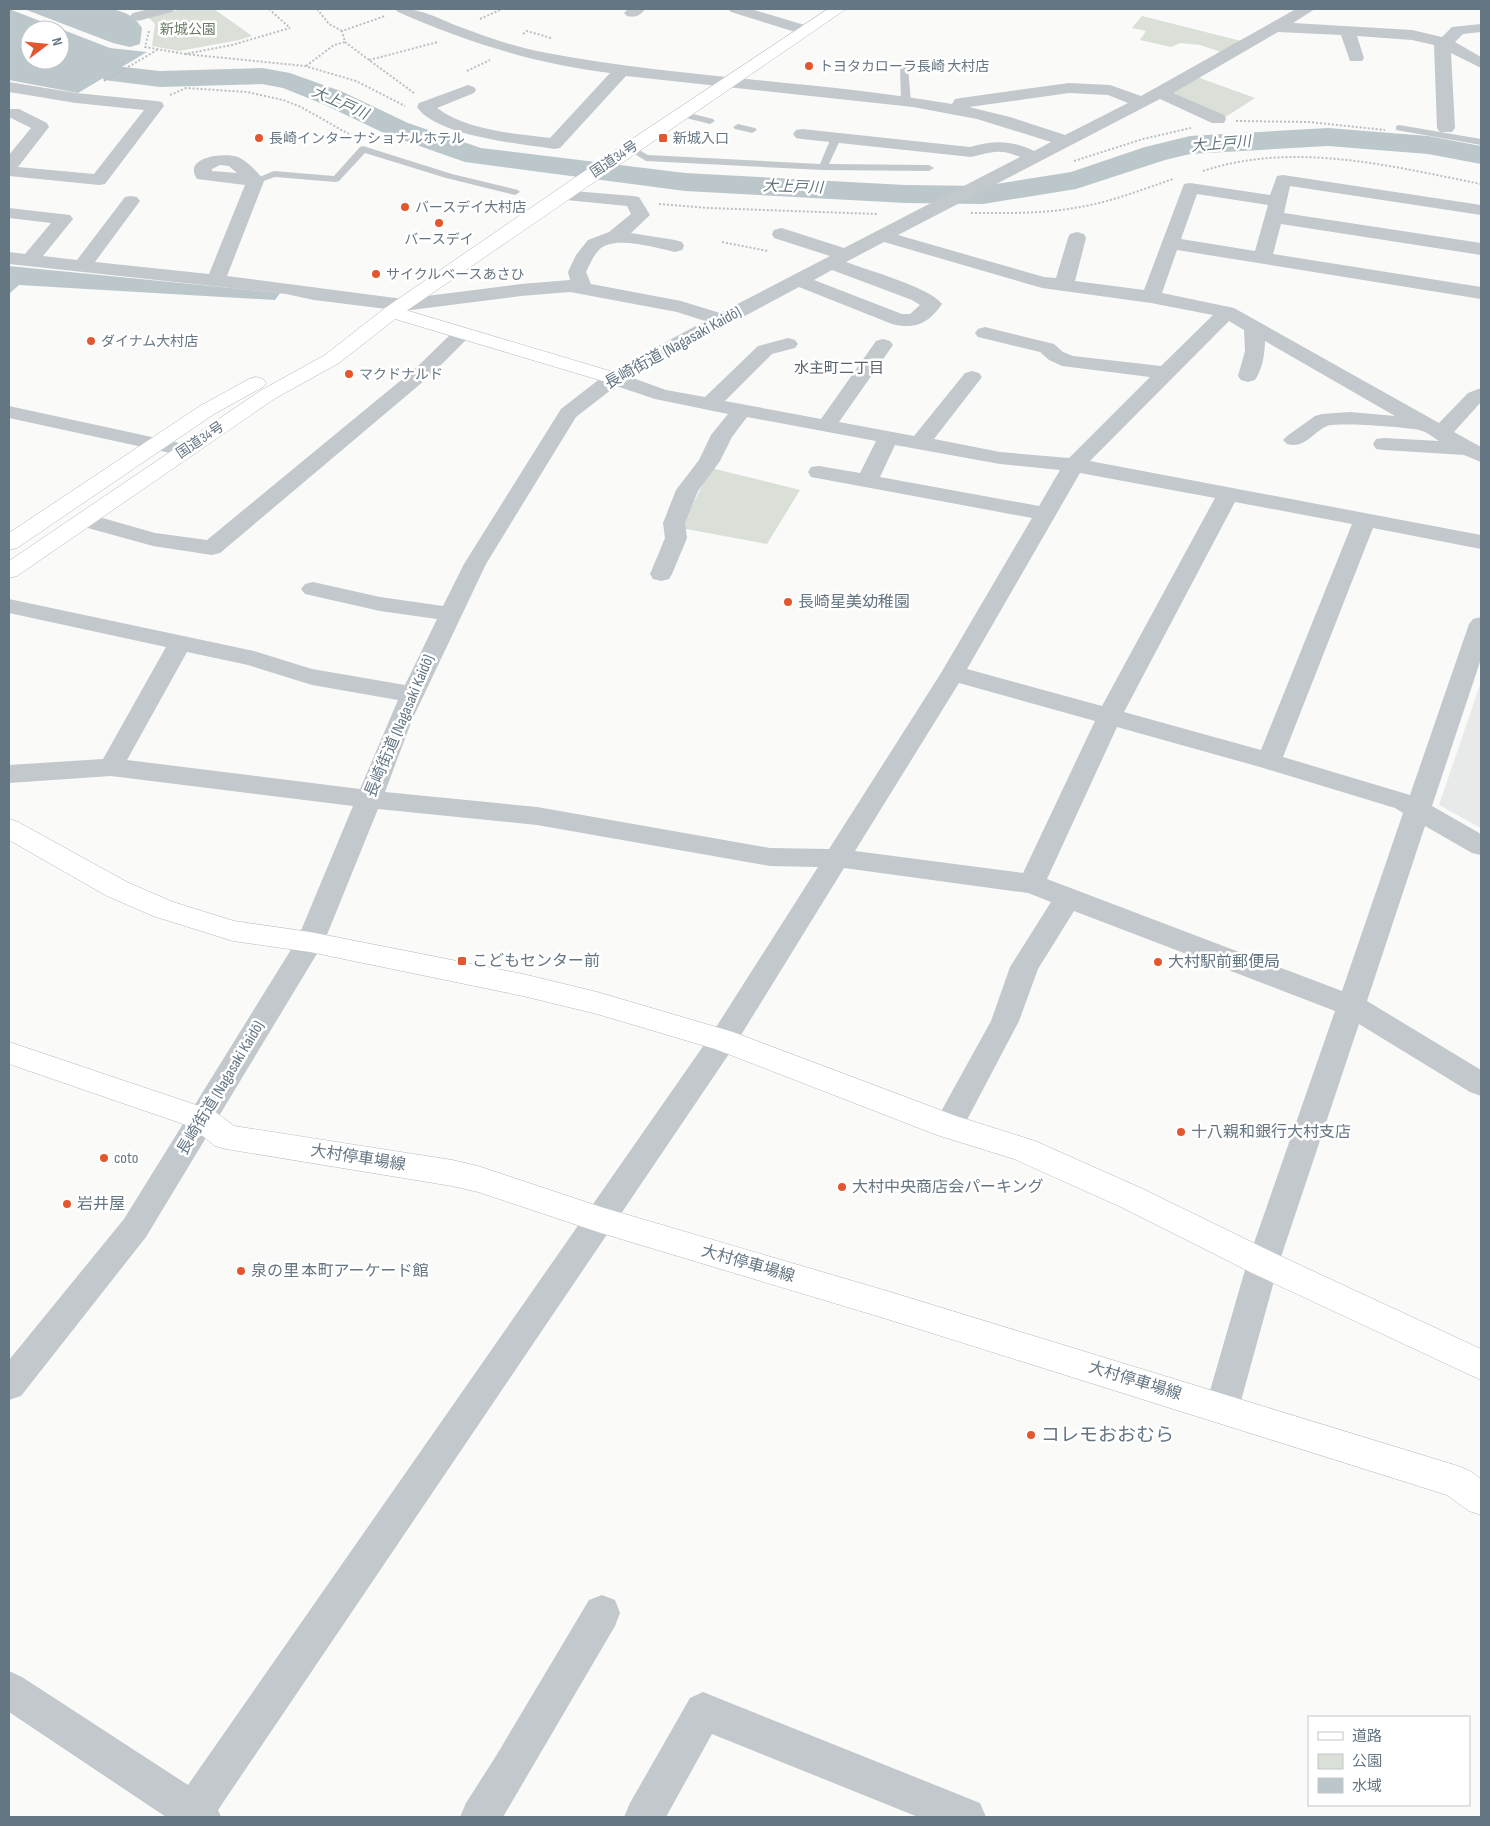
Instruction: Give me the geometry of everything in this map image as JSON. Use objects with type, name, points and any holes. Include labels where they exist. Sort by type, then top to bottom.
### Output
[{"type":"main road","name":"国道34号","points":[[9,571],[267,395],[332,359],[397,308],[610,161],[838,9]]},
{"type":"main road","name":"国道34号","points":[[9,543],[129,460],[157,444],[207,410],[397,308]]},
{"type":"main road","points":[[397,308],[463,333],[613,378]]},
{"type":"main road","points":[[9,828],[117,889],[163,909],[233,930],[310,942],[523,985],[597,1003],[723,1040],[948,1126],[1033,1154],[1132,1198],[1263,1263],[1481,1365]]},
{"type":"main road","name":"大村停車場線","points":[[9,1053],[203,1119],[226,1137],[452,1173],[478,1179],[601,1220],[887,1304],[1458,1482],[1481,1500]]},
{"type":"street","points":[[138,16],[167,9]]},
{"type":"street","points":[[403,9],[459,33],[545,58],[623,70],[906,102],[956,110],[986,116],[1066,142]]},
{"type":"street","points":[[736,9],[805,30]]},
{"type":"street","name":"長崎街道 (Nagasaki Kaidō)","points":[[9,1385],[135,1228],[310,942],[412,694],[450,614],[475,564],[568,413],[613,378],[926,212],[1160,93],[1307,9]]},
{"type":"street","points":[[1277,27],[1412,35],[1444,42],[1481,63]]},
{"type":"street","points":[[1444,42],[1458,30],[1477,28]]},
{"type":"street","points":[[1346,31],[1356,58]]},
{"type":"street","points":[[1444,42],[1446,128]]},
{"type":"street","points":[[468,90],[425,107],[434,116],[490,133],[554,144],[623,70]]},
{"type":"street","points":[[956,110],[961,103],[1029,86],[1110,90],[1142,102]]},
{"type":"street","points":[[9,87],[49,94],[156,106]]},
{"type":"street","points":[[1160,93],[1218,119]]},
{"type":"street","points":[[11,114],[49,94]]},
{"type":"street","points":[[9,171],[100,180],[156,106]]},
{"type":"street","points":[[986,116],[1019,109]]},
{"type":"street","points":[[9,166],[41,127],[11,114]]},
{"type":"street","points":[[802,134],[972,152],[989,146],[1003,144],[1035,158]]},
{"type":"street","points":[[1263,258],[1283,180],[1481,210]]},
{"type":"street","points":[[216,280],[255,181]]},
{"type":"street","points":[[1151,297],[1190,188],[1275,209],[1481,249]]},
{"type":"street","points":[[564,193],[637,202],[641,215],[616,236],[595,244],[585,255],[577,272],[583,289]]},
{"type":"street","points":[[82,266],[132,201]]},
{"type":"street","points":[[9,213],[64,219],[30,260]]},
{"type":"street","points":[[781,234],[919,296],[932,304],[915,320],[899,320],[798,280]]},
{"type":"street","points":[[616,236],[675,246]]},
{"type":"street","points":[[883,236],[1042,282],[1151,297],[1227,312],[1476,453]]},
{"type":"street","points":[[1064,285],[1077,238]]},
{"type":"street","points":[[1171,243],[1481,294]]},
{"type":"street","points":[[9,258],[286,288],[397,308],[521,290],[570,286],[681,307],[720,320]]},
{"type":"street","points":[[10,1694],[195,1816],[723,1040],[953,672],[1074,465],[1227,312]]},
{"type":"street","points":[[1248,376],[1255,352],[1254,328]]},
{"type":"street","points":[[85,520],[153,539],[212,548],[424,372],[463,333]]},
{"type":"street","points":[[985,333],[1047,348],[1056,356],[1069,362],[1166,373]]},
{"type":"street","points":[[710,404],[765,350],[788,344]]},
{"type":"street","points":[[826,426],[883,345]]},
{"type":"street","points":[[919,444],[972,377]]},
{"type":"street","points":[[613,378],[662,395],[919,444],[1000,458],[1074,465],[1481,542]]},
{"type":"street","points":[[1294,440],[1322,420],[1350,418],[1432,428],[1481,394]]},
{"type":"street","points":[[661,574],[676,538],[674,523],[687,490],[709,461],[722,435],[742,410]]},
{"type":"street","points":[[9,412],[184,450]]},
{"type":"street","points":[[868,480],[888,438]]},
{"type":"street","points":[[1384,444],[1476,453]]},
{"type":"street","points":[[819,472],[1046,514]]},
{"type":"street","points":[[1030,884],[1109,717],[1228,494]]},
{"type":"street","points":[[1269,761],[1365,520]]},
{"type":"street","points":[[313,589],[380,604],[450,614]]},
{"type":"street","points":[[9,606],[254,659],[271,666],[302,674],[412,694]]},
{"type":"street","points":[[1222,1408],[1263,1263],[1419,811],[1481,624]]},
{"type":"street","points":[[111,767],[180,643]]},
{"type":"street","points":[[953,672],[1269,761],[1404,802],[1481,846]]},
{"type":"street","points":[[9,774],[111,767],[369,800],[537,816],[770,857],[838,858],[1030,884],[1352,1006],[1481,1084]]},
{"type":"street","points":[[948,1126],[1004,1020],[1024,967],[1068,898]]},
{"type":"street","points":[[480,1817],[510,1770],[602,1612]]},
{"type":"street","points":[[644,1817],[704,1711],[966,1817]]},
{"type":"lane","points":[[904,67],[906,102]]},
{"type":"lane","points":[[681,114],[710,120]]},
{"type":"lane","points":[[738,127],[752,130]]},
{"type":"lane","points":[[1399,128],[1481,142]]},
{"type":"lane","points":[[823,167],[836,138]]},
{"type":"lane","points":[[630,148],[646,158],[823,167],[929,168]]},
{"type":"lane","points":[[255,181],[274,174],[336,179],[363,149],[449,176],[515,192]]},
{"type":"path","points":[[185,54],[232,45],[290,28],[269,9]]},
{"type":"path","points":[[317,9],[329,24],[342,31],[345,42],[413,93],[425,107]]},
{"type":"path","points":[[342,31],[403,9]]},
{"type":"path","points":[[369,60],[431,45],[459,33]]},
{"type":"path","points":[[305,66],[334,45],[345,42]]},
{"type":"path","points":[[103,82],[157,50],[305,66],[356,81],[436,122],[445,120]]},
{"type":"path","points":[[156,106],[167,96],[186,88],[257,94],[283,100],[301,107],[364,142],[363,149]]},
{"type":"path","points":[[637,202],[709,208],[856,215],[926,212]]},
{"type":"shaded area","points":[[1481,682],[1481,828],[1439,805]]},
{"type":"green space","name":"新城公園","points":[[183,9],[214,9],[252,36],[179,51],[152,46],[155,24],[148,17]]},
{"type":"green space","points":[[1142,16],[1241,41],[1221,52],[1200,45],[1180,43],[1171,47],[1140,40],[1146,31],[1132,28]]},
{"type":"green space","points":[[1197,77],[1255,98],[1224,118],[1167,95]]},
{"type":"green space","points":[[711,468],[800,490],[767,544],[681,528]]},
{"type":"water","points":[[9,9],[37,20],[20,20],[20,70],[70,70],[70,33],[110,48],[147,52],[78,93],[9,80]]},
{"type":"water","points":[[24,9],[117,10],[133,17],[142,28],[140,44],[130,47],[113,43],[70,27],[70,20],[53,20]]},
{"type":"water","points":[[9,266],[280,293],[275,300],[19,285],[9,294]]},
{"type":"waterway","name":"大上戸川","points":[[114,74],[160,79],[262,76],[290,81],[333,98],[398,129],[476,156],[685,182],[905,194],[983,195],[1076,180],[1156,153],[1190,145],[1328,137],[1428,145],[1481,155]]},
{"type":"place","name":"トヨタカローラ長崎 大村店","points":[[809,66]]},
{"type":"place","name":"長崎インターナショナルホテル","points":[[259,138]]},
{"type":"place","name":"新城入口","points":[[663,138]]},
{"type":"place","name":"バースデイ大村店","points":[[405,207]]},
{"type":"place","name":"バースデイ","points":[[439,223]]},
{"type":"place","name":"サイクルベースあさひ","points":[[376,274]]},
{"type":"place","name":"ダイナム大村店","points":[[91,341]]},
{"type":"place","name":"マクドナルド","points":[[349,374]]},
{"type":"place","name":"長崎星美幼稚園","points":[[788,602]]},
{"type":"place","name":"こどもセンター前","points":[[462,961]]},
{"type":"place","name":"大村駅前郵便局","points":[[1158,962]]},
{"type":"place","name":"十八親和銀行大村支店","points":[[1181,1132]]},
{"type":"place","name":"coto","points":[[104,1158]]},
{"type":"place","name":"大村中央商店会パーキング","points":[[842,1187]]},
{"type":"place","name":"岩井屋","points":[[67,1204]]},
{"type":"place","name":"泉の里 本町アーケード館","points":[[241,1271]]},
{"type":"place","name":"コレモおおむら","points":[[1031,1435]]},
{"type":"district","name":"水主町二丁目","points":[[839,368]]}]
